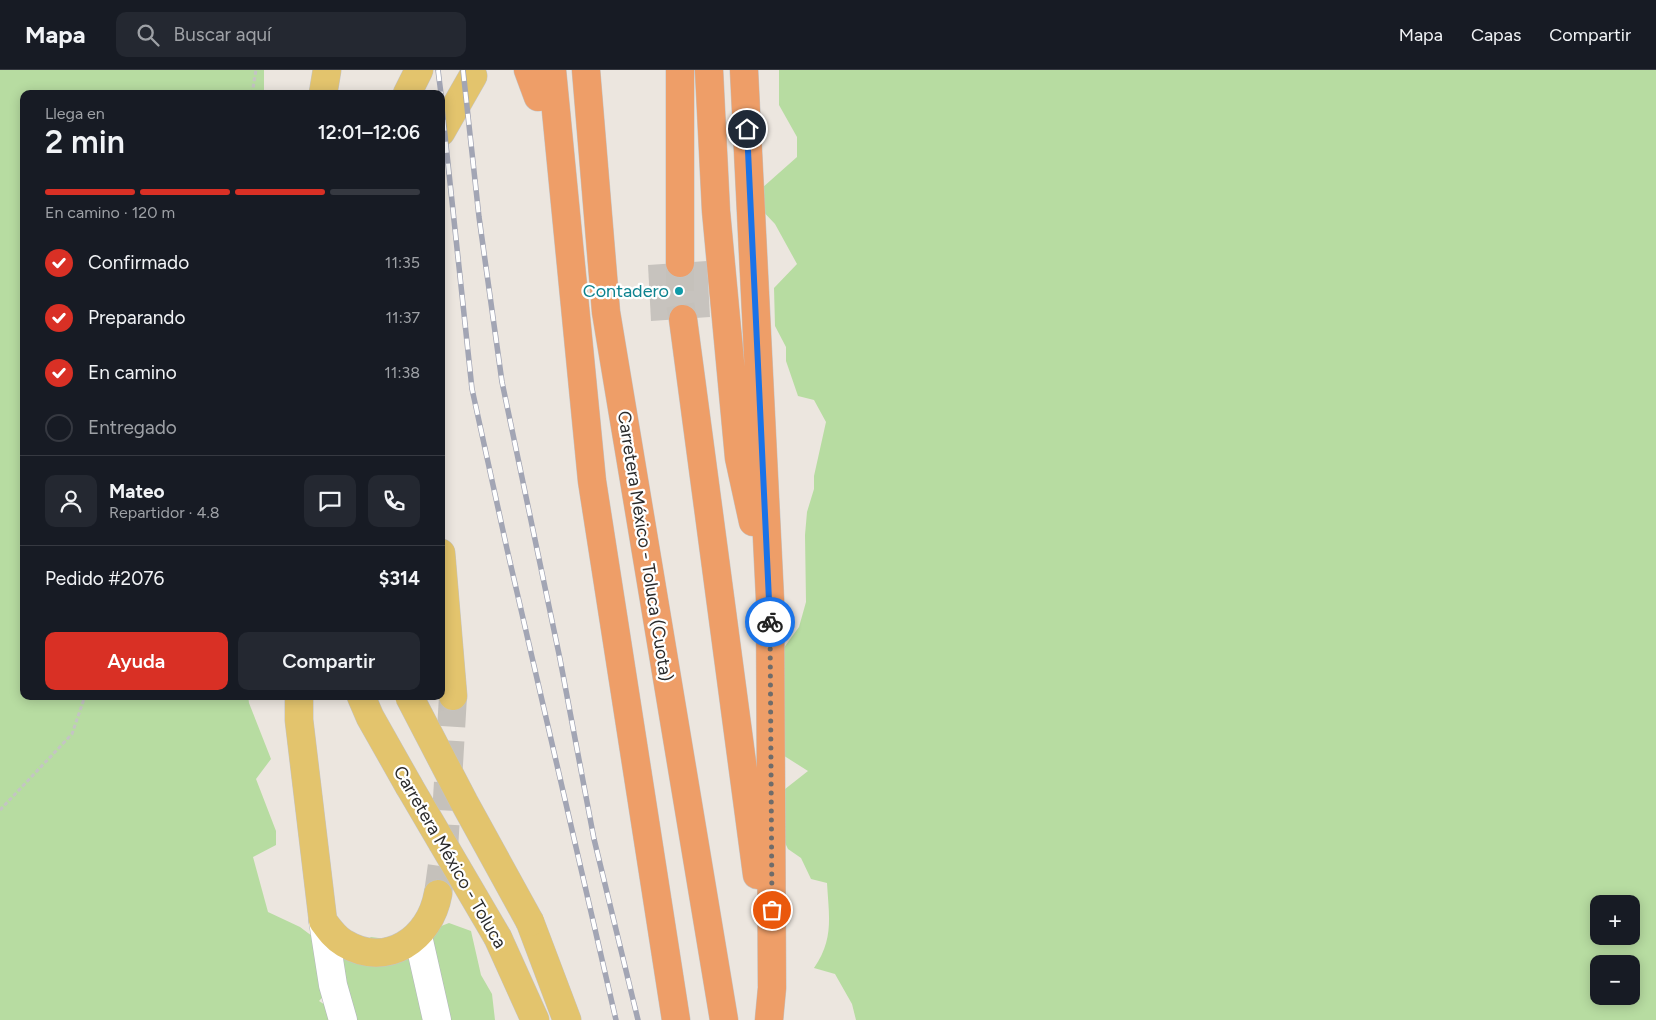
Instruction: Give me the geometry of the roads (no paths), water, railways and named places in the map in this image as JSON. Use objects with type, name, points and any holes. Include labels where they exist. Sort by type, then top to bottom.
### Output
[{"type":"highway","points":[[528,70],[538,97]]},
{"type":"highway","points":[[537,70],[538,97],[569,259]]},
{"type":"highway","points":[[552,70],[592,481],[676,1020]]},
{"type":"highway","name":"Carretera México - Toluca (Cuota)","points":[[586,70],[606,312],[724,1020]]},
{"type":"highway","points":[[680,70],[680,263]]},
{"type":"highway","points":[[709,70],[716,211],[739,458],[770,599]]},
{"type":"highway","points":[[744,70],[770,599],[772,988],[769,1020]]},
{"type":"highway","points":[[683,319],[772,988]]},
{"type":"main road","points":[[324,90],[327,70]]},
{"type":"main road","points":[[409,90],[419,70]]},
{"type":"main road","points":[[445,125],[473,76]]},
{"type":"main road","points":[[445,605],[452,696]]},
{"type":"main road","points":[[299,700],[299,720],[323,921],[332,933],[344,943],[358,949],[374,952],[390,951],[405,945],[418,936],[428,924],[435,910],[438,894]]},
{"type":"main road","name":"Carretera México - Toluca","points":[[363,700],[408,786],[498,938],[535,1020]]},
{"type":"main road","name":"Carretera México - Toluca","points":[[411,700],[464,802],[530,922],[567,1020]]},
{"type":"street","points":[[323,921],[333,985],[343,1020]]},
{"type":"street","points":[[418,936],[437,1020]]},
{"type":"tunnel","points":[[680,263],[680,303],[683,319]]},
{"type":"tunnel","points":[[438,894],[444,850],[453,696]]},
{"type":"railway","points":[[438,70],[440,90]]},
{"type":"railway","points":[[463,70],[479,217],[502,382],[560,659],[594,839],[638,1020]]},
{"type":"railway","points":[[445,136],[472,389],[616,1020]]},
{"type":"place","name":"Contadero","points":[[679,291]]}]
